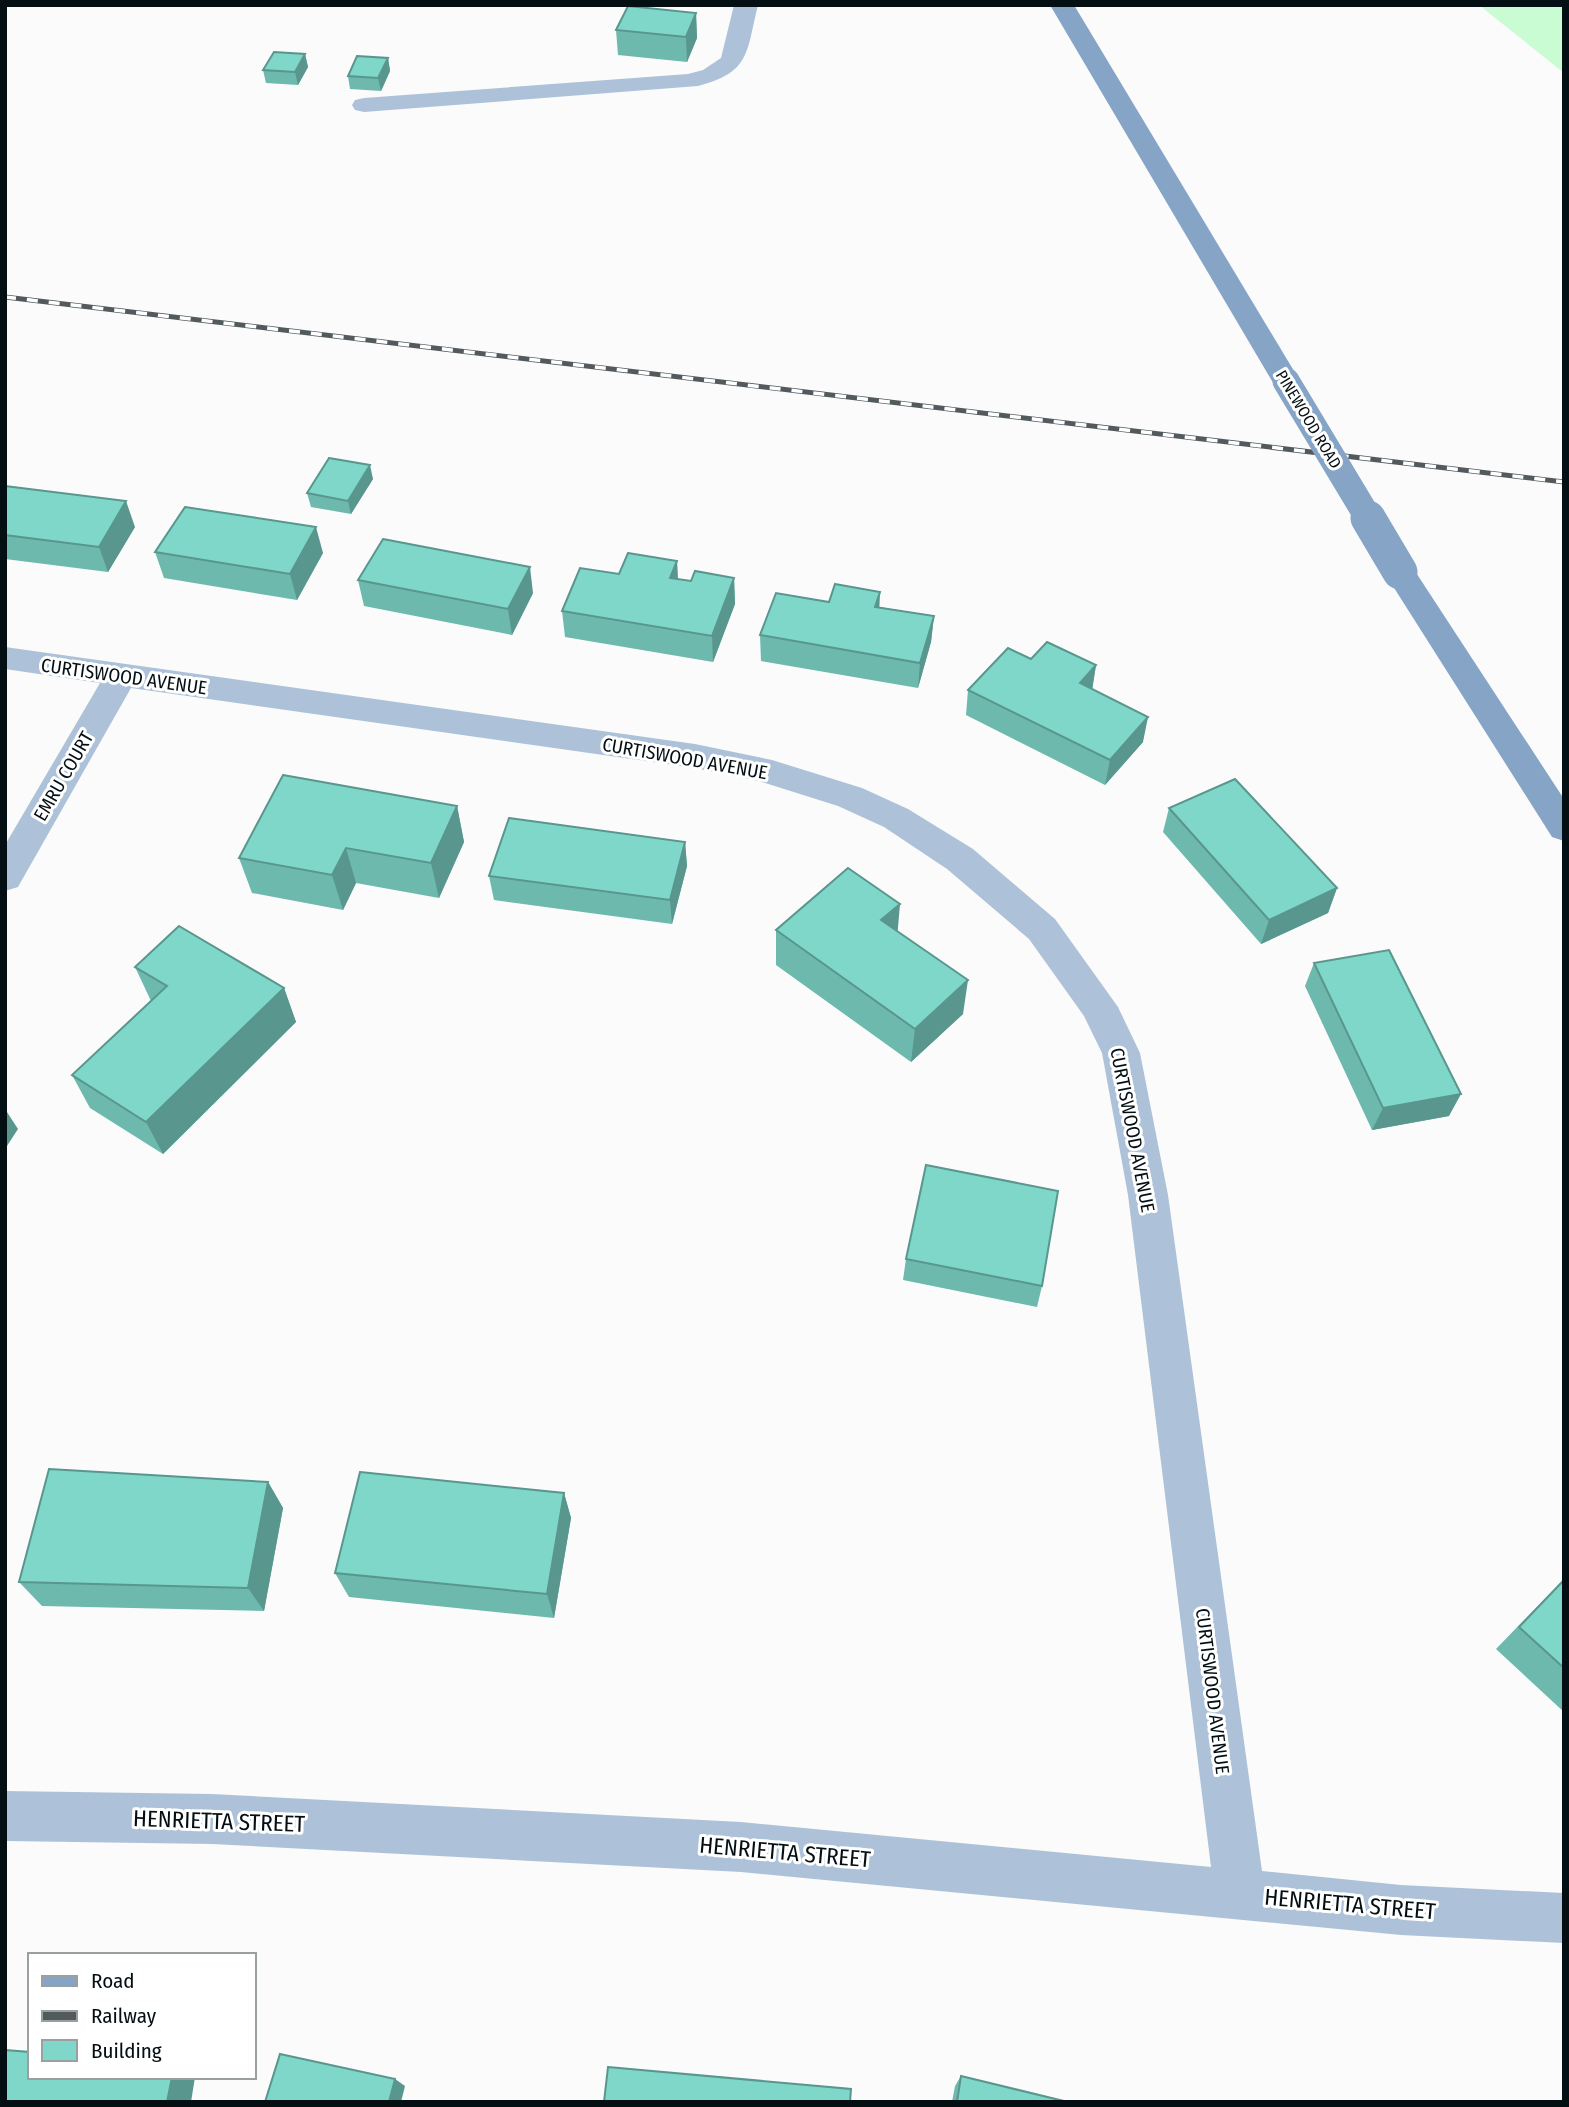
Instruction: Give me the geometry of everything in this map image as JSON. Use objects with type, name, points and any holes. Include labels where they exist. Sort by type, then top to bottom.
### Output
[{"type":"main road","name":"PINEWOOD ROAD","points":[[1062,5],[1400,572],[1564,828]]},
{"type":"street","points":[[364,105],[642,86],[689,81],[712,75],[732,61],[746,5]]},
{"type":"street","name":"CURTISWOOD AVENUE","points":[[5,658],[695,756],[760,769],[850,797],[896,818],[960,859],[1042,929],[1099,1007],[1121,1053],[1150,1209],[1240,1894]]},
{"type":"street","name":"EMRU COURT","points":[[5,877],[121,676]]},
{"type":"street","name":"HENRIETTA STREET","points":[[5,1816],[212,1819],[741,1847],[1401,1910],[1564,1918]]},
{"type":"green space","points":[[1479,5],[1564,5],[1564,73]]},
{"type":"building","points":[[628,6],[696,13],[686,37],[616,30]]},
{"type":"building","points":[[274,52],[305,54],[295,72],[263,70]]},
{"type":"building","points":[[357,56],[388,58],[378,78],[348,76]]},
{"type":"building","points":[[329,458],[370,465],[348,501],[307,493]]},
{"type":"building","points":[[5,486],[126,501],[99,547],[5,535]]},
{"type":"building","points":[[185,507],[316,527],[290,574],[155,552]]},
{"type":"building","points":[[383,539],[530,567],[508,609],[358,580]]},
{"type":"building","points":[[628,553],[677,561],[670,578],[691,581],[695,571],[734,578],[712,636],[562,611],[580,568],[619,574]]},
{"type":"building","points":[[835,584],[880,592],[875,607],[934,616],[920,663],[760,635],[776,593],[829,602]]},
{"type":"building","points":[[1047,642],[1096,665],[1080,683],[1148,717],[1110,760],[968,690],[1008,648],[1031,659]]},
{"type":"building","points":[[283,775],[457,806],[431,863],[346,848],[332,875],[239,858]]},
{"type":"building","points":[[1235,779],[1337,888],[1269,920],[1169,808]]},
{"type":"building","points":[[509,818],[685,842],[670,900],[489,876]]},
{"type":"building","points":[[848,868],[900,904],[881,920],[968,980],[915,1029],[776,930]]},
{"type":"building","points":[[179,926],[284,988],[146,1122],[72,1075],[167,986],[135,967]]},
{"type":"building","points":[[1389,950],[1461,1094],[1383,1108],[1314,963]]},
{"type":"building","points":[[926,1165],[1058,1191],[1042,1286],[906,1259]]},
{"type":"building","points":[[49,1469],[268,1482],[248,1588],[19,1582]]},
{"type":"building","points":[[360,1472],[564,1493],[547,1594],[335,1573]]},
{"type":"building","points":[[1564,1580],[1564,1668],[1519,1627]]},
{"type":"building","points":[[5,2050],[28,2052],[28,2079],[172,2079],[167,2102],[5,2102]]},
{"type":"building","points":[[280,2054],[395,2079],[389,2102],[265,2102]]},
{"type":"building","points":[[608,2067],[851,2089],[850,2102],[604,2102]]},
{"type":"building","points":[[961,2076],[1068,2102],[957,2102]]},
{"type":"railway","points":[[5,297],[1564,482]]}]
